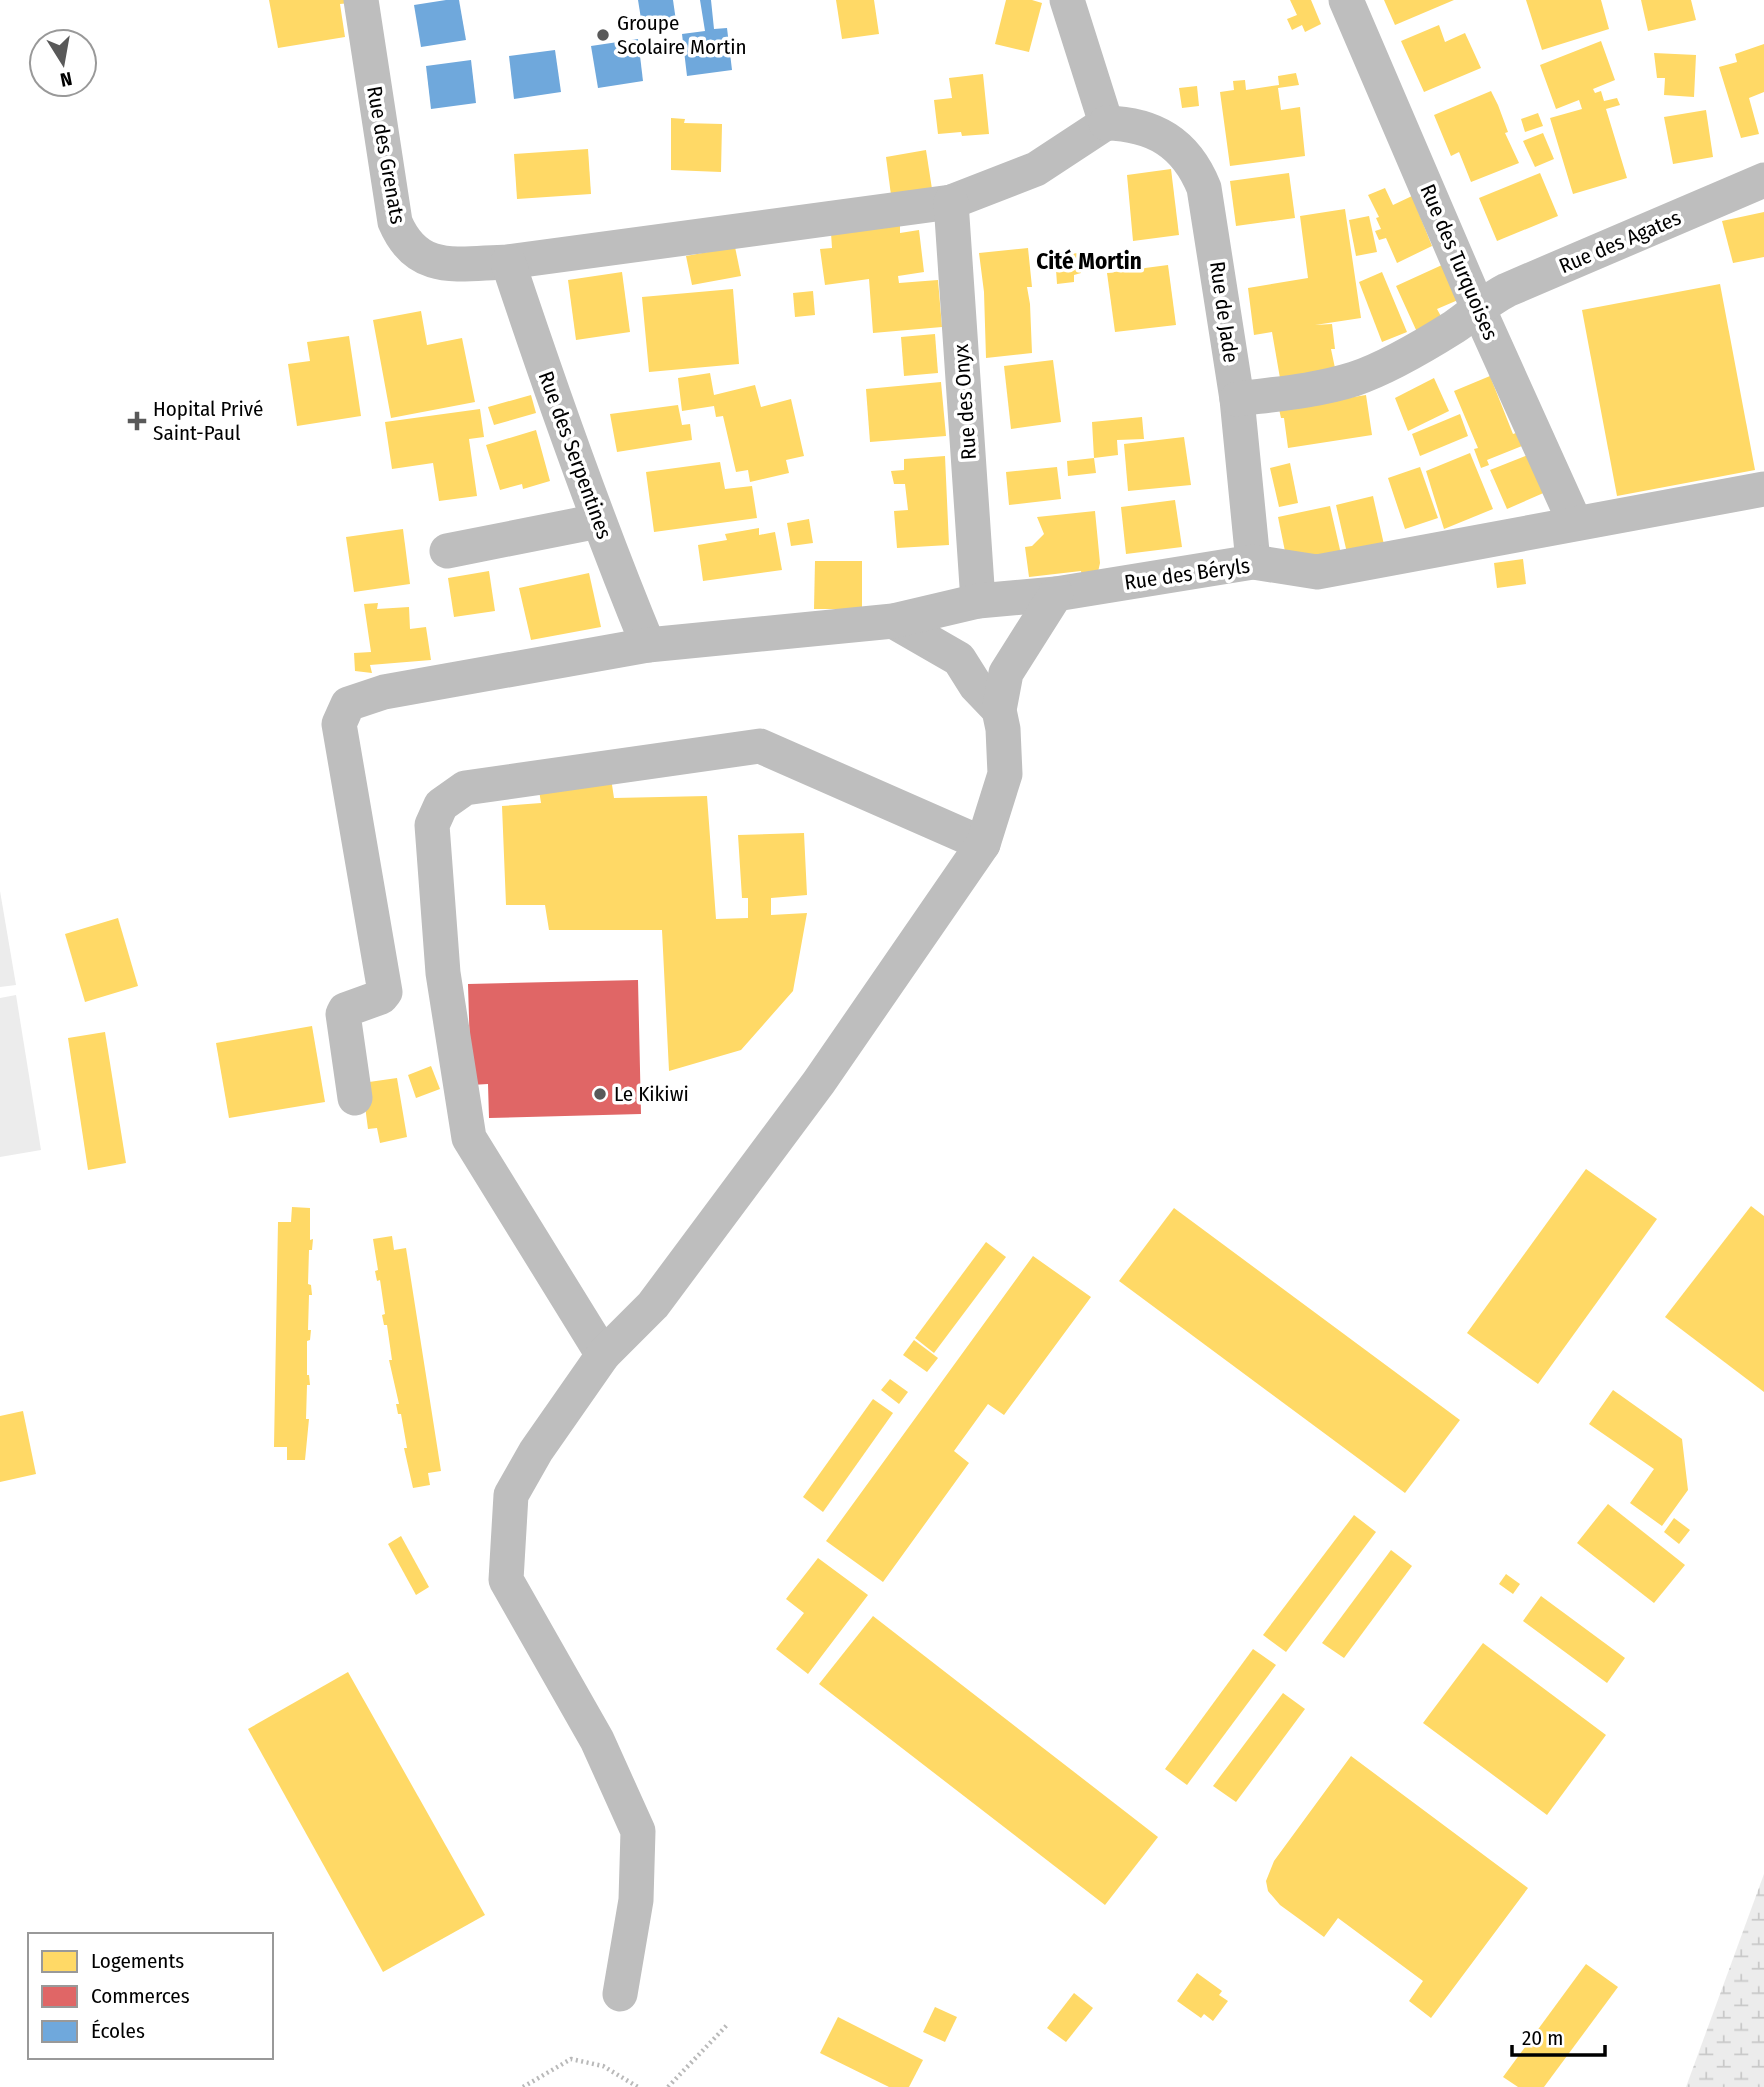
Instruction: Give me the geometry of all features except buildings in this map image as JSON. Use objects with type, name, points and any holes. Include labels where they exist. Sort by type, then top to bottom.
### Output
[{"type":"street","name":"Rue des Grenats","points":[[361,0],[395,222],[402,240],[415,253],[436,261],[508,262],[951,202],[1036,169],[1106,123]]},
{"type":"street","points":[[1067,0],[1106,123]]},
{"type":"street","name":"Rue des Turquoises","points":[[1346,0],[1478,308],[1576,523]]},
{"type":"street","name":"Rue de Jade","points":[[1106,123],[1144,128],[1162,137],[1183,152],[1197,171],[1208,204],[1237,399],[1253,562]]},
{"type":"street","name":"Rue des Agates","points":[[1237,399],[1309,390],[1356,378],[1454,327],[1507,290],[1764,180]]},
{"type":"street","name":"Rue des Onyx","points":[[951,202],[978,601]]},
{"type":"street","name":"Rue des Serpentines","points":[[508,262],[557,409],[648,645]]},
{"type":"street","name":"Rue des Béryls","points":[[355,1098],[342,1014],[345,1010],[381,997],[385,992],[339,724],[348,704],[384,692],[648,645],[893,621],[978,601],[1056,594],[1253,562],[1317,572],[1764,489]]},
{"type":"street","points":[[447,551],[598,521]]},
{"type":"street","points":[[620,1994],[636,1900],[638,1831],[597,1740],[506,1580],[512,1494],[536,1451],[603,1355],[653,1305],[803,1104],[983,844],[1005,774],[1003,729],[999,710],[1006,673],[1056,594]]},
{"type":"street","points":[[893,621],[959,660],[976,687],[999,710]]},
{"type":"street","points":[[603,1355],[469,1138],[443,973],[432,825],[441,805],[465,788],[760,746],[983,844]]},
{"type":"path","points":[[668,2087],[727,2025]]},
{"type":"path","points":[[523,2087],[571,2059],[603,2066],[638,2087]]},
{"type":"green space","points":[[0,891],[16,985],[0,987]]},
{"type":"green space","points":[[16,995],[41,1150],[0,1157],[0,998]]},
{"type":"green space","points":[[1764,1874],[1764,2087],[1686,2087]]},
{"type":"place","name":"Groupe Scolaire Mortin","points":[[603,35]]},
{"type":"place","name":"Hopital Privé Saint-Paul","points":[[137,421]]},
{"type":"place","name":"Le Kikiwi","points":[[600,1094]]},
{"type":"district","name":"Cité Mortin","points":[[1089,261]]}]
